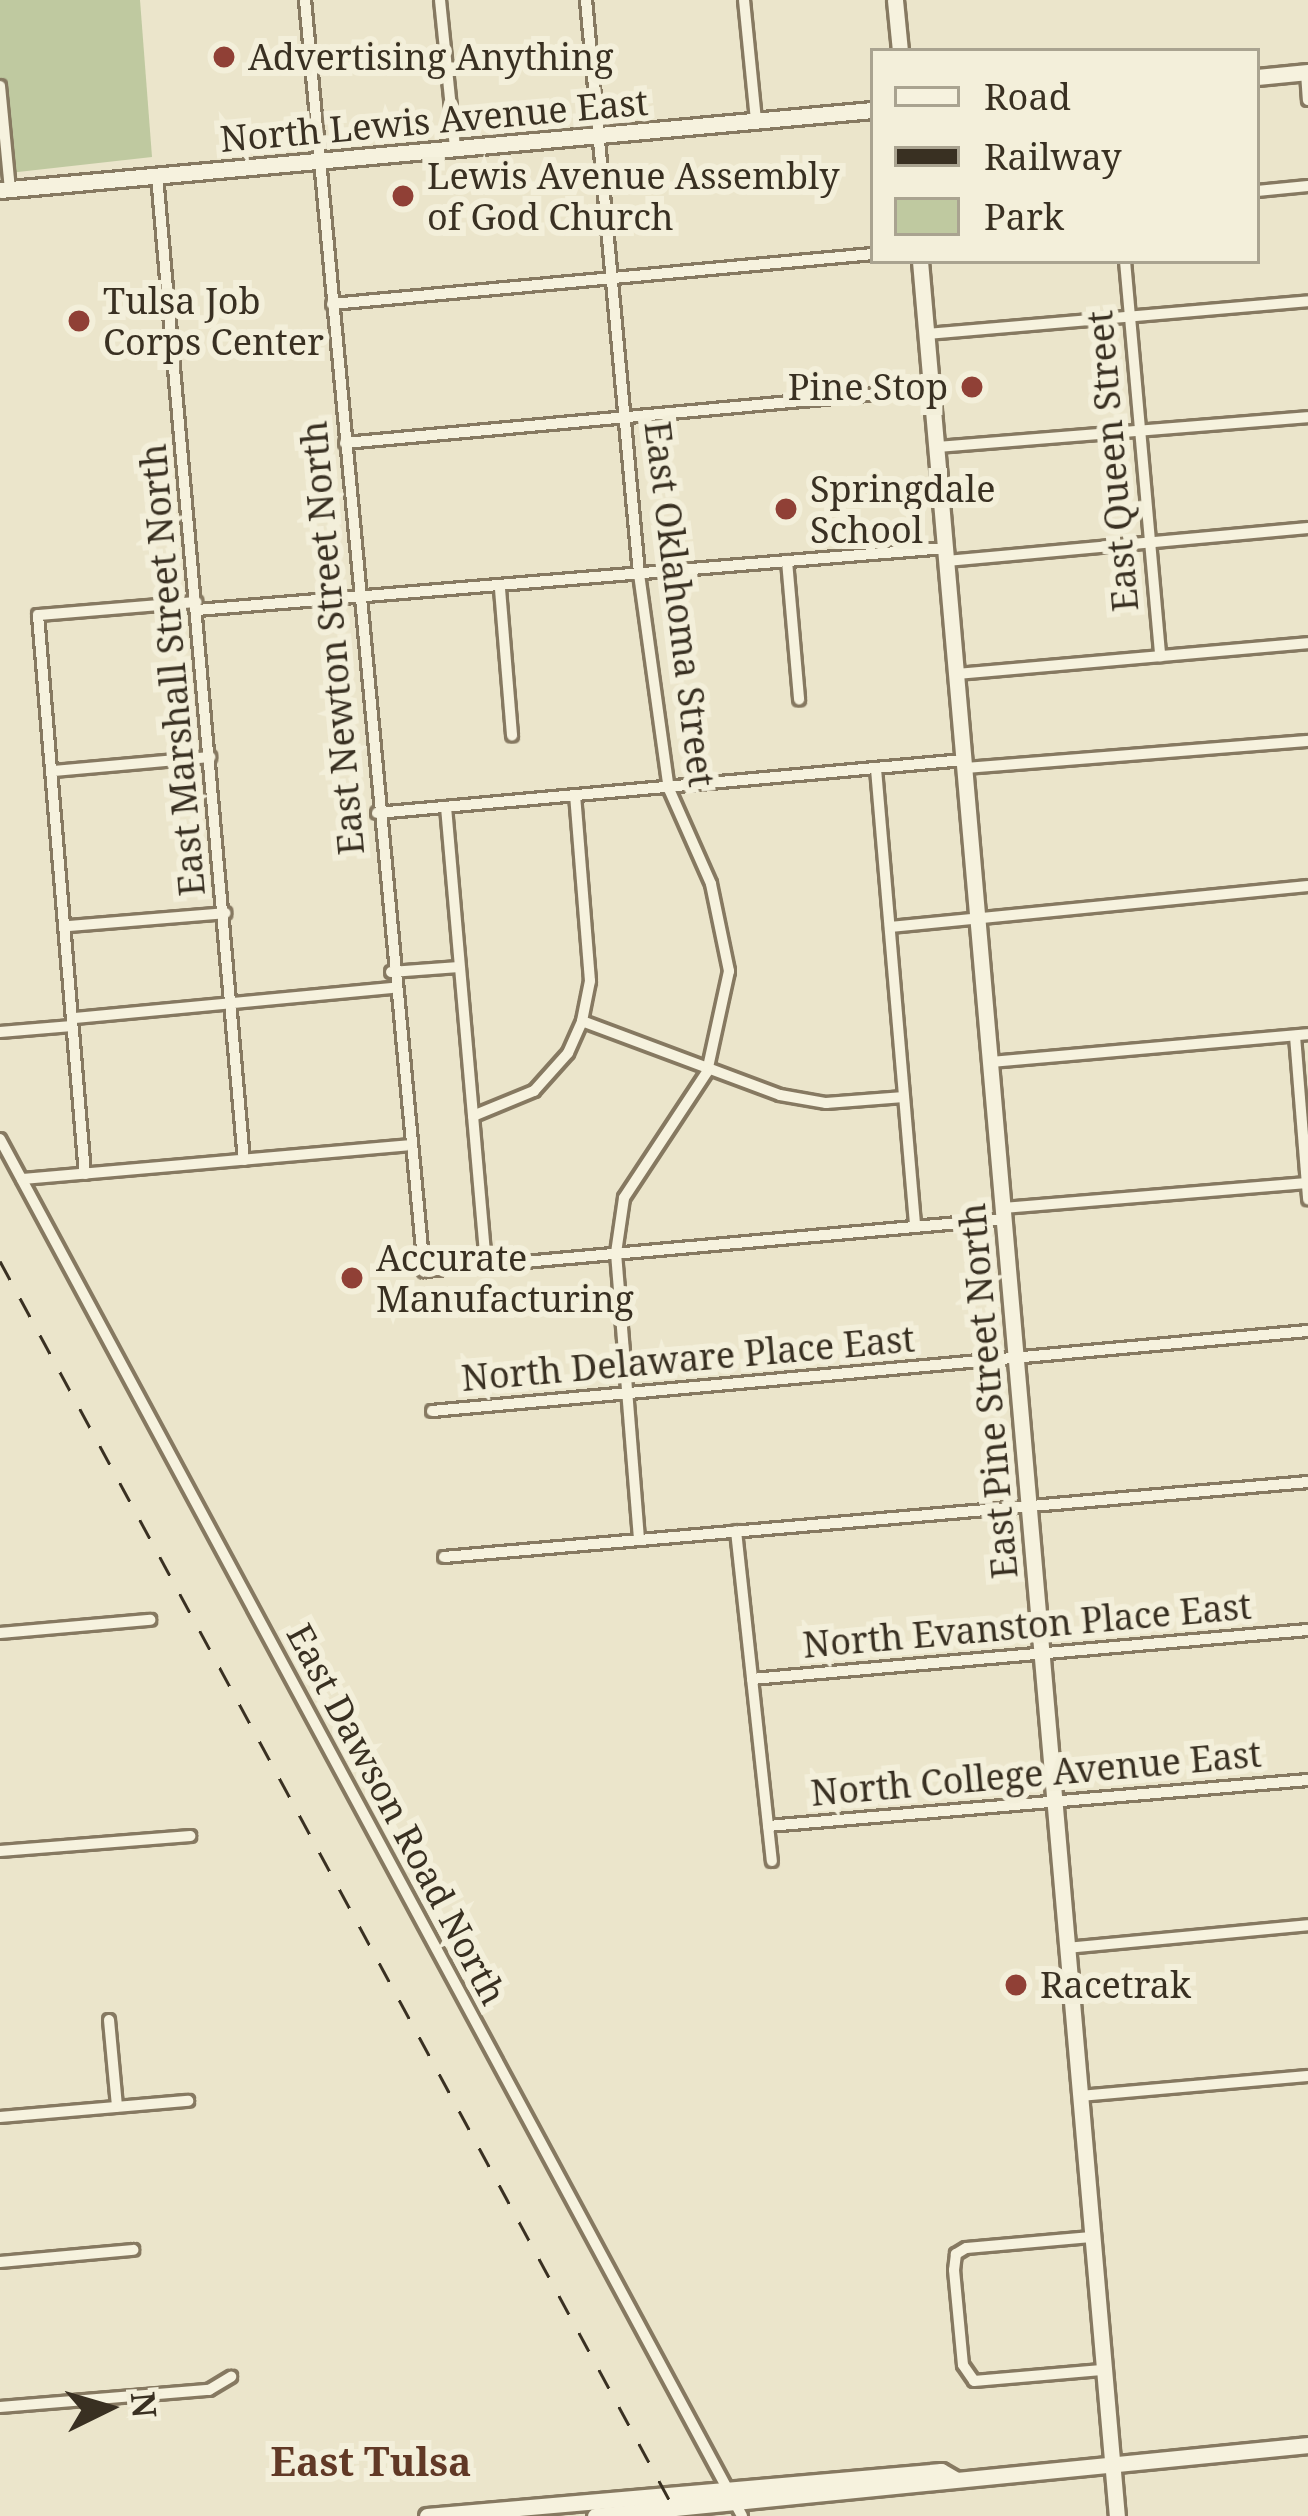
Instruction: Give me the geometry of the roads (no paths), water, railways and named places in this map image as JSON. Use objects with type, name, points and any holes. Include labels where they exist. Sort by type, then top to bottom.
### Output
[{"type":"main road","points":[[895,0],[900,48]]},
{"type":"main road","points":[[1260,77],[1307,72]]},
{"type":"main road","name":"North Lewis Avenue East","points":[[5,189],[870,110]]},
{"type":"main road","name":"East Pine Street North","points":[[920,264],[1117,2516]]},
{"type":"main road","points":[[595,2516],[844,2487],[1308,2446]]},
{"type":"main road","points":[[427,2516],[735,2503]]},
{"type":"street","name":"East Newton Street North","points":[[305,0],[392,988],[424,1271],[486,1265]]},
{"type":"street","points":[[440,0],[455,148]]},
{"type":"street","name":"East Oklahoma Street","points":[[586,0],[639,574],[669,790],[711,884],[729,971],[707,1072],[624,1198],[616,1253],[639,1539]]},
{"type":"street","points":[[744,0],[756,121]]},
{"type":"street","points":[[1307,72],[1308,100]]},
{"type":"street","points":[[0,86],[5,189]]},
{"type":"street","name":"East Marshall Street North","points":[[157,176],[244,1160]]},
{"type":"street","points":[[1260,191],[1308,186]]},
{"type":"street","points":[[332,304],[870,254]]},
{"type":"street","name":"East Queen Street","points":[[1125,264],[1160,656]]},
{"type":"street","points":[[926,334],[1308,301]]},
{"type":"street","points":[[345,443],[931,389]]},
{"type":"street","points":[[936,447],[1308,417]]},
{"type":"street","points":[[85,1174],[68,926],[38,615],[500,590],[787,560],[1150,544],[1308,528]]},
{"type":"street","points":[[787,560],[799,699]]},
{"type":"street","points":[[500,590],[512,736]]},
{"type":"street","points":[[956,674],[1308,644]]},
{"type":"street","points":[[377,813],[876,769],[1308,741]]},
{"type":"street","points":[[52,771],[211,757]]},
{"type":"street","points":[[876,769],[915,1226]]},
{"type":"street","points":[[472,1116],[534,1090],[568,1052],[582,1022],[590,981],[575,796]]},
{"type":"street","points":[[446,807],[486,1265],[915,1226],[1307,1183]]},
{"type":"street","points":[[890,927],[1308,886]]},
{"type":"street","points":[[68,926],[225,913]]},
{"type":"street","points":[[391,972],[459,967]]},
{"type":"street","points":[[0,1032],[392,988]]},
{"type":"street","points":[[582,1022],[707,1072],[806,1101],[904,1097]]},
{"type":"street","points":[[990,1062],[1302,1035],[1308,1199]]},
{"type":"street","name":"East Dawson Road North","points":[[0,1139],[735,2503]]},
{"type":"street","points":[[22,1179],[407,1145]]},
{"type":"street","name":"North Delaware Place East","points":[[432,1411],[1308,1330]]},
{"type":"street","points":[[444,1557],[1308,1482]]},
{"type":"street","points":[[736,1531],[772,1861]]},
{"type":"street","points":[[0,1633],[149,1620]]},
{"type":"street","name":"North Evanston Place East","points":[[752,1679],[1308,1630]]},
{"type":"street","name":"North College Avenue East","points":[[768,1826],[1308,1780]]},
{"type":"street","points":[[0,1852],[190,1836]]},
{"type":"street","points":[[1066,1948],[1308,1925]]},
{"type":"street","points":[[109,2020],[117,2107]]},
{"type":"street","points":[[1079,2096],[1308,2076]]},
{"type":"street","points":[[0,2117],[188,2101]]},
{"type":"street","points":[[1091,2237],[956,2254],[969,2378],[1102,2370]]},
{"type":"street","points":[[0,2262],[133,2250]]},
{"type":"street","points":[[0,2408],[209,2390],[231,2377]]},
{"type":"railway","points":[[0,1261],[678,2516]]},
{"type":"place","name":"Advertising Anything","points":[[224,57]]},
{"type":"place","name":"Lewis Avenue Assembly of God Church","points":[[403,196]]},
{"type":"place","name":"Tulsa Job Corps Center","points":[[79,321]]},
{"type":"place","name":"Pine Stop","points":[[972,387]]},
{"type":"place","name":"Springdale School","points":[[786,509]]},
{"type":"place","name":"Accurate Manufacturing","points":[[352,1278]]},
{"type":"place","name":"Racetrak","points":[[1016,1985]]},
{"type":"district","name":"East Tulsa","points":[[371,2461]]}]
